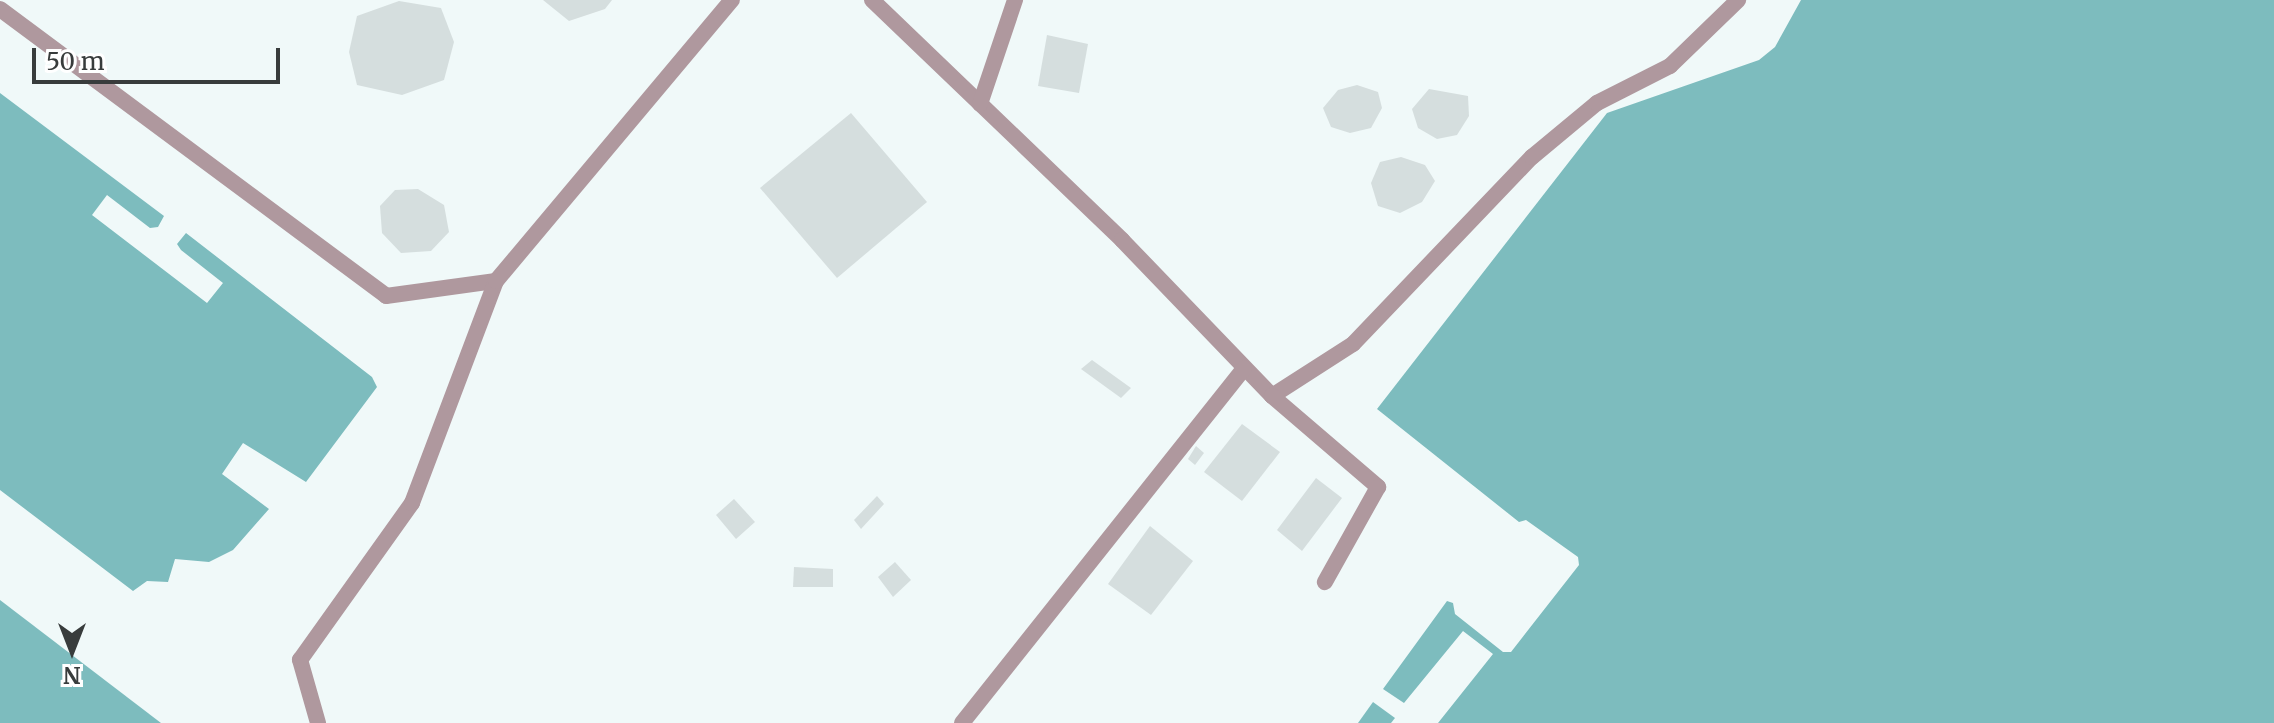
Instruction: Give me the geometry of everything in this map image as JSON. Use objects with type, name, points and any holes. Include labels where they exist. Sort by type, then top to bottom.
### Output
[{"type":"lane","points":[[318,723],[300,660],[412,503],[496,281],[732,0]]},
{"type":"lane","points":[[872,0],[1122,240],[1272,396],[1378,487],[1325,582]]},
{"type":"lane","points":[[980,104],[1015,0]]},
{"type":"lane","points":[[1272,396],[1353,344],[1532,157],[1597,103],[1670,66],[1738,0]]},
{"type":"lane","points":[[0,9],[386,296],[496,281]]},
{"type":"lane","points":[[962,723],[1244,368]]},
{"type":"water","points":[[1801,0],[2274,0],[2274,723],[1438,723],[1493,654],[1463,631],[1404,703],[1383,689],[1447,601],[1453,603],[1455,614],[1503,652],[1511,652],[1579,565],[1578,557],[1526,520],[1519,522],[1377,409],[1607,113],[1759,60],[1775,47]]},
{"type":"water","points":[[0,93],[164,216],[158,227],[150,228],[107,195],[92,215],[207,303],[223,283],[181,250],[177,244],[186,233],[372,377],[377,387],[306,482],[243,443],[222,474],[269,509],[233,550],[209,562],[175,559],[168,582],[147,581],[133,591],[0,490]]},
{"type":"water","points":[[0,600],[161,723],[0,723]]},
{"type":"water","points":[[1373,702],[1395,718],[1391,723],[1358,723]]},
{"type":"building","points":[[543,0],[612,0],[605,9],[569,21]]},
{"type":"building","points":[[399,1],[441,8],[454,42],[444,80],[402,95],[357,85],[349,52],[357,16]]},
{"type":"building","points":[[1047,35],[1088,44],[1079,93],[1038,86]]},
{"type":"building","points":[[1357,85],[1378,92],[1382,108],[1371,128],[1350,133],[1331,127],[1323,108],[1338,90]]},
{"type":"building","points":[[1429,89],[1468,96],[1469,116],[1457,135],[1437,139],[1418,128],[1412,109]]},
{"type":"building","points":[[851,113],[927,202],[837,278],[760,188]]},
{"type":"building","points":[[1401,157],[1425,165],[1435,181],[1422,202],[1400,213],[1378,206],[1371,183],[1380,162]]},
{"type":"building","points":[[418,189],[444,205],[449,232],[431,251],[401,253],[382,233],[380,206],[395,190]]},
{"type":"building","points":[[1092,360],[1131,388],[1121,398],[1081,369]]},
{"type":"building","points":[[1242,424],[1280,452],[1242,501],[1204,472]]},
{"type":"building","points":[[1196,446],[1204,453],[1195,465],[1188,459]]},
{"type":"building","points":[[1316,478],[1342,498],[1302,551],[1277,530]]},
{"type":"building","points":[[877,496],[884,504],[861,529],[854,520]]},
{"type":"building","points":[[734,499],[755,522],[736,539],[716,515]]},
{"type":"building","points":[[1150,526],[1193,561],[1151,615],[1108,584]]},
{"type":"building","points":[[895,562],[911,580],[893,597],[878,577]]},
{"type":"building","points":[[794,567],[833,569],[833,587],[793,587]]}]
